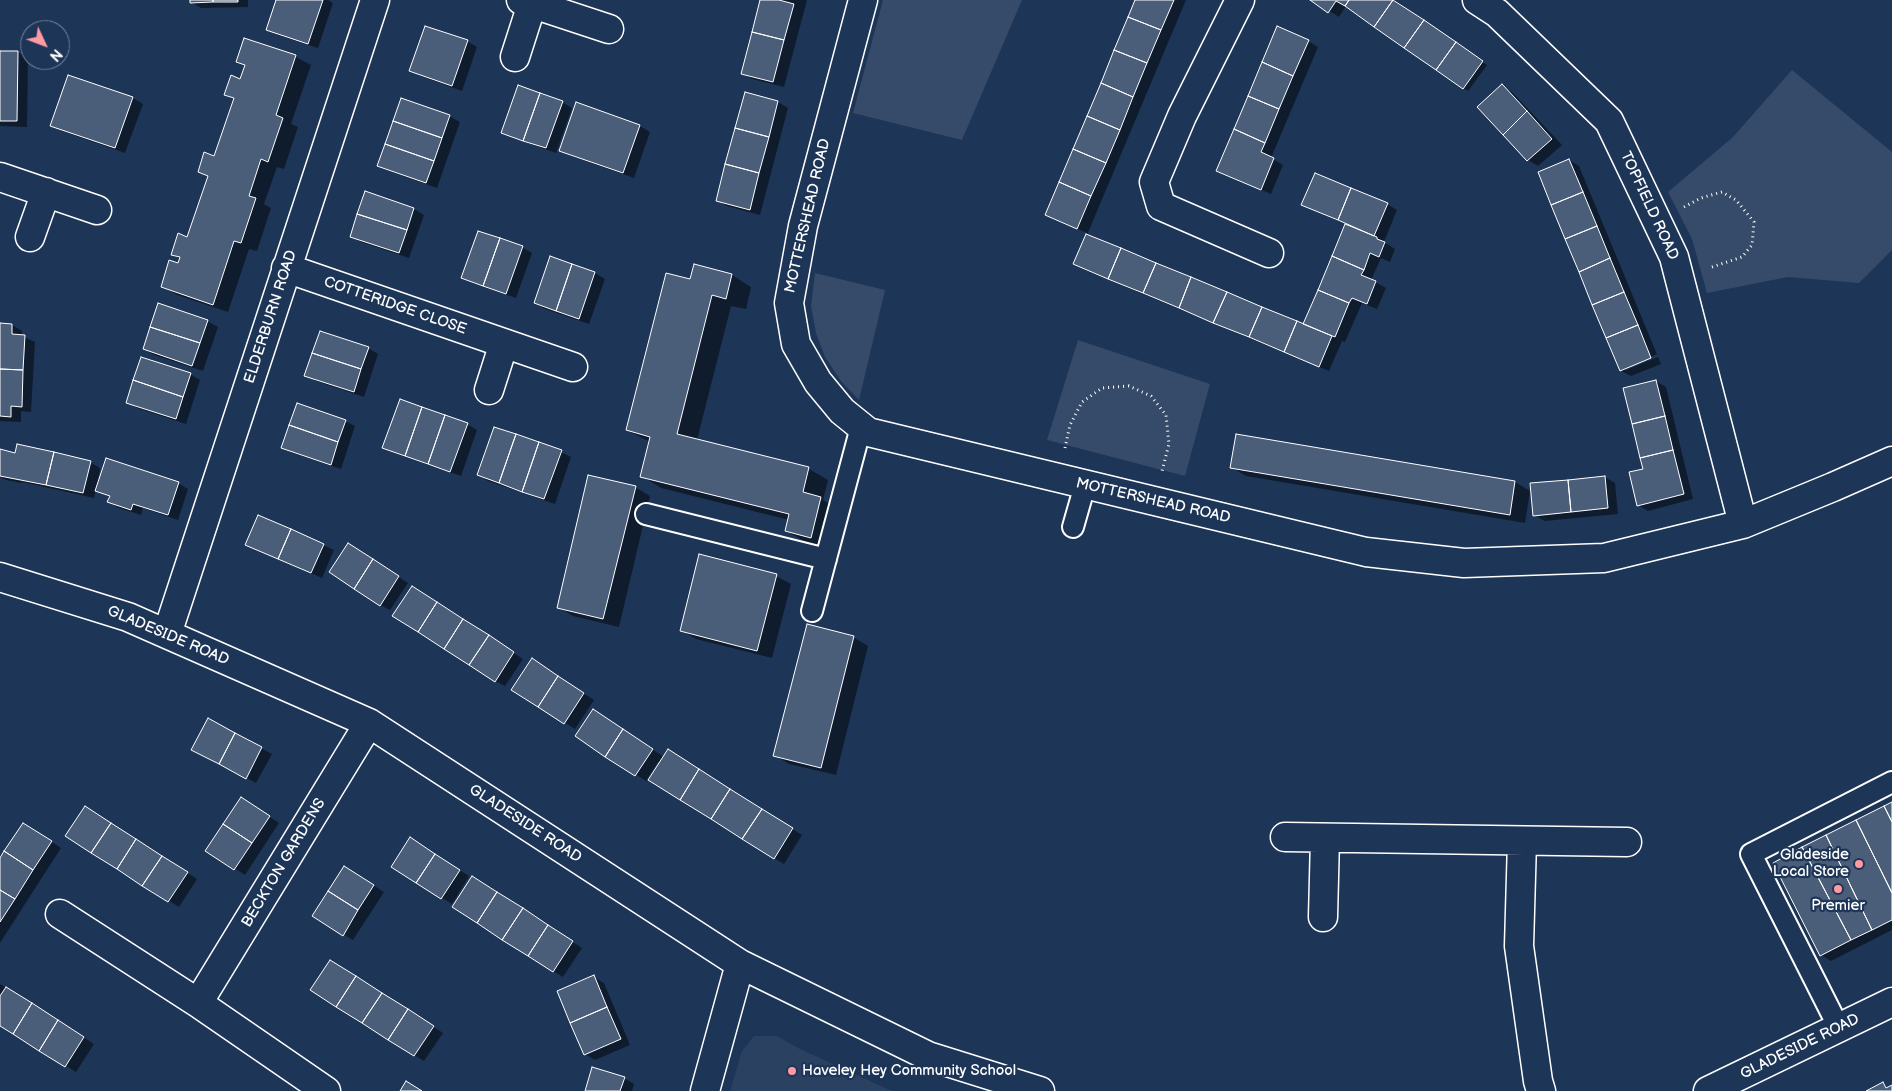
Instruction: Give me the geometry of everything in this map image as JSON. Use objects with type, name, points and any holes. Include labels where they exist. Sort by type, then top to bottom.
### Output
[{"type":"street","name":"ELDERBURN ROAD","points":[[167,634],[375,0]]},
{"type":"street","name":"MOTTERSHEAD ROAD","points":[[863,0],[804,226],[788,303],[796,344],[813,374],[842,410],[868,432],[1366,552],[1464,563],[1604,558],[1743,524],[1833,487],[1892,460]]},
{"type":"street","points":[[1240,0],[1182,116],[1154,182],[1161,206],[1269,254]]},
{"type":"street","name":"TOPFIELD ROAD","points":[[1477,0],[1497,13],[1609,121],[1674,257],[1743,524]]},
{"type":"street","points":[[515,57],[526,2],[609,29]]},
{"type":"street","points":[[0,178],[97,210]]},
{"type":"street","points":[[30,238],[46,192]]},
{"type":"street","name":"COTTERIDGE CLOSE","points":[[286,268],[573,367]]},
{"type":"street","points":[[489,390],[504,343]]},
{"type":"street","name":"GLADESIDE ROAD","points":[[0,577],[128,617],[369,723],[740,964],[928,1056],[1040,1091]]},
{"type":"street","name":"BECKTON GARDENS","points":[[198,1003],[369,723]]},
{"type":"street","points":[[1285,837],[1627,842]]},
{"type":"street","points":[[1322,917],[1325,838]]},
{"type":"street","points":[[1522,841],[1520,946],[1538,1081],[1541,1091]]},
{"type":"street","points":[[60,914],[198,1003],[326,1091]]},
{"type":"street","points":[[704,1091],[740,964]]},
{"type":"street","name":"GLADESIDE ROAD","points":[[1708,1091],[1892,1002]]},
{"type":"lane","points":[[812,611],[861,427]]},
{"type":"lane","points":[[1073,527],[1085,485]]},
{"type":"lane","points":[[646,514],[826,559]]},
{"type":"lane","points":[[1839,1028],[1751,854],[1892,782]]},
{"type":"path","points":[[1658,222],[1701,198],[1722,192],[1736,200],[1754,222],[1752,244],[1742,257],[1679,278]]},
{"type":"path","points":[[1058,478],[1070,424],[1082,402],[1102,388],[1129,386],[1150,396],[1166,415],[1169,444],[1155,501]]},
{"type":"shaded area","points":[[883,0],[1022,0],[962,140],[853,113]]},
{"type":"shaded area","points":[[1792,70],[1892,152],[1892,250],[1859,283],[1788,277],[1707,293],[1692,239],[1668,192],[1733,137]]},
{"type":"shaded area","points":[[815,273],[885,290],[859,400],[841,381],[825,357],[816,333],[811,306]]},
{"type":"shaded area","points":[[1078,340],[1210,384],[1185,476],[1047,440]]},
{"type":"shaded area","name":"Haveley Hey Community School","points":[[754,1036],[777,1036],[800,1049],[892,1091],[730,1091],[742,1051]]},
{"type":"building","points":[[190,0],[213,0],[213,2],[190,3]]},
{"type":"building","points":[[213,0],[238,0],[238,2],[213,2]]},
{"type":"building","points":[[276,0],[323,0],[308,44],[266,30]]},
{"type":"building","points":[[760,0],[779,0],[794,4],[784,40],[752,32]]},
{"type":"building","points":[[1135,0],[1174,0],[1161,30],[1128,17]]},
{"type":"building","points":[[1310,0],[1349,0],[1345,6],[1336,1],[1328,13]]},
{"type":"building","points":[[1349,0],[1393,0],[1374,27],[1345,6]]},
{"type":"building","points":[[1393,0],[1424,20],[1404,48],[1374,27]]},
{"type":"building","points":[[1128,17],[1161,30],[1147,63],[1114,50]]},
{"type":"building","points":[[1424,20],[1456,42],[1436,70],[1404,48]]},
{"type":"building","points":[[425,26],[468,40],[452,86],[409,71]]},
{"type":"building","points":[[1277,26],[1309,40],[1293,76],[1262,62]]},
{"type":"building","points":[[752,32],[784,40],[773,82],[741,74]]},
{"type":"building","points":[[244,38],[296,55],[276,115],[283,118],[268,162],[261,159],[249,196],[256,198],[241,243],[234,241],[213,305],[161,287],[169,260],[178,263],[180,257],[171,255],[178,233],[187,237],[208,176],[198,172],[204,152],[214,156],[234,98],[224,95],[231,75],[240,79],[245,65],[236,62]]},
{"type":"building","points":[[1456,42],[1483,61],[1463,89],[1436,70]]},
{"type":"building","points":[[1114,50],[1147,63],[1133,97],[1101,83]]},
{"type":"building","points":[[0,51],[18,51],[17,121],[0,121]]},
{"type":"building","points":[[1262,62],[1293,76],[1279,109],[1248,96]]},
{"type":"building","points":[[68,75],[133,97],[115,148],[50,126]]},
{"type":"building","points":[[1101,83],[1133,97],[1120,130],[1087,116]]},
{"type":"building","points":[[1502,84],[1527,111],[1503,135],[1477,107]]},
{"type":"building","points":[[518,85],[540,93],[523,141],[501,133]]},
{"type":"building","points":[[745,92],[778,101],[769,137],[735,128]]},
{"type":"building","points":[[540,93],[563,101],[546,148],[523,141]]},
{"type":"building","points":[[1248,96],[1279,109],[1265,143],[1234,129]]},
{"type":"building","points":[[401,98],[450,115],[442,138],[393,121]]},
{"type":"building","points":[[576,102],[640,125],[623,173],[559,151]]},
{"type":"building","points":[[1527,111],[1552,139],[1527,161],[1503,135]]},
{"type":"building","points":[[1087,116],[1120,130],[1106,163],[1073,149]]},
{"type":"building","points":[[393,121],[442,138],[434,161],[385,144]]},
{"type":"building","points":[[735,128],[769,137],[759,173],[725,164]]},
{"type":"building","points":[[1234,129],[1265,143],[1261,152],[1274,158],[1261,190],[1216,171]]},
{"type":"building","points":[[385,144],[434,161],[426,183],[377,166]]},
{"type":"building","points":[[1073,149],[1106,163],[1091,196],[1059,182]]},
{"type":"building","points":[[1569,159],[1583,192],[1551,205],[1538,172]]},
{"type":"building","points":[[725,164],[759,173],[750,210],[716,201]]},
{"type":"building","points":[[1315,173],[1351,188],[1338,220],[1301,205]]},
{"type":"building","points":[[1059,182],[1091,196],[1077,229],[1045,215]]},
{"type":"building","points":[[1351,188],[1388,203],[1374,236],[1338,220]]},
{"type":"building","points":[[365,191],[414,208],[407,230],[357,214]]},
{"type":"building","points":[[1583,192],[1597,226],[1565,239],[1551,205]]},
{"type":"building","points":[[357,214],[407,230],[399,253],[350,237]]},
{"type":"building","points":[[1345,224],[1385,242],[1379,257],[1370,253],[1364,270],[1332,256]]},
{"type":"building","points":[[1597,226],[1610,258],[1579,272],[1565,239]]},
{"type":"building","points":[[478,231],[500,238],[483,286],[461,278]]},
{"type":"building","points":[[1086,234],[1121,248],[1108,279],[1073,264]]},
{"type":"building","points":[[500,238],[523,246],[506,294],[483,286]]},
{"type":"building","points":[[1121,248],[1156,263],[1143,293],[1108,279]]},
{"type":"building","points":[[550,256],[572,264],[556,311],[534,303]]},
{"type":"building","points":[[1332,256],[1364,270],[1361,275],[1376,281],[1367,304],[1352,298],[1349,303],[1318,290]]},
{"type":"building","points":[[1610,258],[1624,292],[1592,305],[1579,272]]},
{"type":"building","points":[[1156,263],[1191,277],[1179,308],[1143,293]]},
{"type":"building","points":[[572,264],[595,272],[579,319],[556,311]]},
{"type":"building","points":[[694,264],[732,274],[726,299],[712,295],[677,434],[809,467],[803,492],[821,497],[811,538],[785,531],[789,514],[640,477],[650,437],[626,430],[666,273],[690,279]]},
{"type":"building","points":[[1191,277],[1227,292],[1213,323],[1179,308]]},
{"type":"building","points":[[1318,290],[1349,303],[1335,337],[1303,324]]},
{"type":"building","points":[[1227,292],[1262,307],[1249,337],[1213,323]]},
{"type":"building","points":[[1624,292],[1638,325],[1606,338],[1592,305]]},
{"type":"building","points":[[158,303],[208,320],[200,343],[150,327]]},
{"type":"building","points":[[1262,307],[1297,321],[1284,352],[1249,337]]},
{"type":"building","points":[[1297,321],[1332,336],[1319,367],[1284,352]]},
{"type":"building","points":[[0,323],[12,324],[12,334],[25,335],[23,370],[0,369]]},
{"type":"building","points":[[1638,325],[1651,358],[1620,371],[1606,338]]},
{"type":"building","points":[[150,327],[200,343],[192,366],[143,349]]},
{"type":"building","points":[[320,331],[369,347],[361,369],[312,353]]},
{"type":"building","points":[[312,353],[361,369],[354,392],[304,376]]},
{"type":"building","points":[[141,357],[191,373],[183,397],[133,380]]},
{"type":"building","points":[[0,369],[23,370],[22,407],[11,406],[11,417],[0,416]]},
{"type":"building","points":[[133,380],[183,397],[176,419],[126,403]]},
{"type":"building","points":[[1656,380],[1665,416],[1632,424],[1623,388]]},
{"type":"building","points":[[400,399],[422,407],[405,456],[382,448]]},
{"type":"building","points":[[297,403],[346,420],[338,442],[289,425]]},
{"type":"building","points":[[422,407],[445,415],[428,464],[405,456]]},
{"type":"building","points":[[445,415],[468,423],[450,472],[428,464]]},
{"type":"building","points":[[1665,416],[1673,450],[1640,458],[1632,424]]},
{"type":"building","points":[[289,425],[338,442],[331,465],[281,448]]},
{"type":"building","points":[[494,427],[516,434],[499,483],[477,475]]},
{"type":"building","points":[[516,434],[539,442],[522,492],[499,483]]},
{"type":"building","points":[[1236,434],[1515,481],[1510,515],[1230,468]]},
{"type":"building","points":[[539,442],[562,450],[544,499],[522,492]]},
{"type":"building","points":[[17,444],[54,452],[46,485],[0,476],[0,449],[15,453]]},
{"type":"building","points":[[1673,450],[1684,494],[1637,506],[1629,472],[1643,469],[1640,458]]},
{"type":"building","points":[[54,452],[91,461],[83,493],[46,485]]},
{"type":"building","points":[[106,458],[179,482],[168,515],[133,504],[131,510],[107,502],[110,496],[95,491]]},
{"type":"building","points":[[588,475],[636,486],[603,619],[557,608]]},
{"type":"building","points":[[1605,476],[1608,508],[1571,512],[1568,480]]},
{"type":"building","points":[[1568,480],[1571,512],[1533,516],[1530,483]]},
{"type":"building","points":[[258,515],[291,529],[278,559],[245,545]]},
{"type":"building","points":[[291,529],[324,544],[311,573],[278,559]]},
{"type":"building","points":[[348,543],[373,559],[354,589],[329,572]]},
{"type":"building","points":[[699,554],[777,574],[757,651],[680,631]]},
{"type":"building","points":[[373,559],[399,576],[380,606],[354,589]]},
{"type":"building","points":[[412,586],[437,602],[418,632],[392,616]]},
{"type":"building","points":[[437,602],[463,619],[444,649],[418,632]]},
{"type":"building","points":[[463,619],[489,635],[469,665],[444,649]]},
{"type":"building","points":[[807,624],[854,636],[821,768],[773,756]]},
{"type":"building","points":[[489,635],[514,652],[495,682],[469,665]]},
{"type":"building","points":[[532,658],[558,676],[538,707],[511,690]]},
{"type":"building","points":[[558,676],[584,693],[564,724],[538,707]]},
{"type":"building","points":[[593,709],[623,729],[605,757],[575,736]]},
{"type":"building","points":[[208,718],[235,733],[219,764],[191,750]]},
{"type":"building","points":[[623,729],[653,749],[635,776],[605,757]]},
{"type":"building","points":[[235,733],[262,747],[246,779],[219,764]]},
{"type":"building","points":[[668,749],[699,769],[680,800],[648,780]]},
{"type":"building","points":[[699,769],[730,789],[711,819],[680,800]]},
{"type":"building","points":[[730,789],[762,809],[742,839],[711,819]]},
{"type":"building","points":[[241,797],[270,816],[252,843],[223,824]]},
{"type":"building","points":[[1892,802],[1892,822],[1884,806]]},
{"type":"building","points":[[85,806],[111,823],[91,853],[65,836]]},
{"type":"building","points":[[1884,806],[1892,822],[1892,893],[1856,820]]},
{"type":"building","points":[[762,809],[793,828],[774,859],[742,839]]},
{"type":"building","name":"Gladeside Local Store","points":[[1856,820],[1892,893],[1892,920],[1872,930],[1826,835]]},
{"type":"building","points":[[23,823],[52,841],[33,870],[4,851]]},
{"type":"building","points":[[111,823],[136,839],[117,869],[91,853]]},
{"type":"building","points":[[223,824],[252,843],[234,870],[205,851]]},
{"type":"building","name":"Premier","points":[[1826,835],[1872,930],[1851,940],[1802,847]]},
{"type":"building","points":[[410,837],[435,854],[416,883],[391,867]]},
{"type":"building","points":[[136,839],[162,856],[142,886],[117,869]]},
{"type":"building","points":[[1802,847],[1851,940],[1820,956],[1773,863]]},
{"type":"building","points":[[4,851],[33,870],[15,899],[0,890],[0,858]]},
{"type":"building","points":[[435,854],[460,870],[441,899],[416,883]]},
{"type":"building","points":[[162,856],[188,872],[168,902],[142,886]]},
{"type":"building","points":[[344,866],[374,885],[358,910],[328,891]]},
{"type":"building","points":[[472,876],[497,892],[477,923],[452,907]]},
{"type":"building","points":[[0,890],[15,899],[0,922]]},
{"type":"building","points":[[328,891],[358,910],[343,936],[312,916]]},
{"type":"building","points":[[497,892],[523,908],[502,940],[477,923]]},
{"type":"building","points":[[523,908],[548,925],[528,956],[502,940]]},
{"type":"building","points":[[548,925],[573,941],[553,972],[528,956]]},
{"type":"building","points":[[330,960],[356,976],[336,1007],[310,990]]},
{"type":"building","points":[[594,975],[607,1007],[570,1023],[557,991]]},
{"type":"building","points":[[356,976],[382,993],[362,1023],[336,1007]]},
{"type":"building","points":[[6,987],[32,1003],[13,1034],[0,1026],[0,996]]},
{"type":"building","points":[[382,993],[408,1009],[388,1040],[362,1023]]},
{"type":"building","points":[[32,1003],[58,1020],[39,1051],[13,1034]]},
{"type":"building","points":[[607,1007],[621,1039],[584,1055],[570,1023]]},
{"type":"building","points":[[408,1009],[434,1026],[414,1056],[388,1040]]},
{"type":"building","points":[[58,1020],[84,1037],[65,1067],[39,1051]]},
{"type":"building","points":[[592,1067],[625,1077],[620,1091],[585,1091]]},
{"type":"building","points":[[406,1081],[422,1091],[400,1091]]},
{"type":"building","points":[[1883,1082],[1886,1088],[1892,1085],[1892,1091],[1866,1091]]},
{"type":"place","name":"Gladeside Local Store","points":[[1859,864]]},
{"type":"place","name":"Premier","points":[[1838,889]]},
{"type":"place","name":"Haveley Hey Community School","points":[[792,1071]]}]
